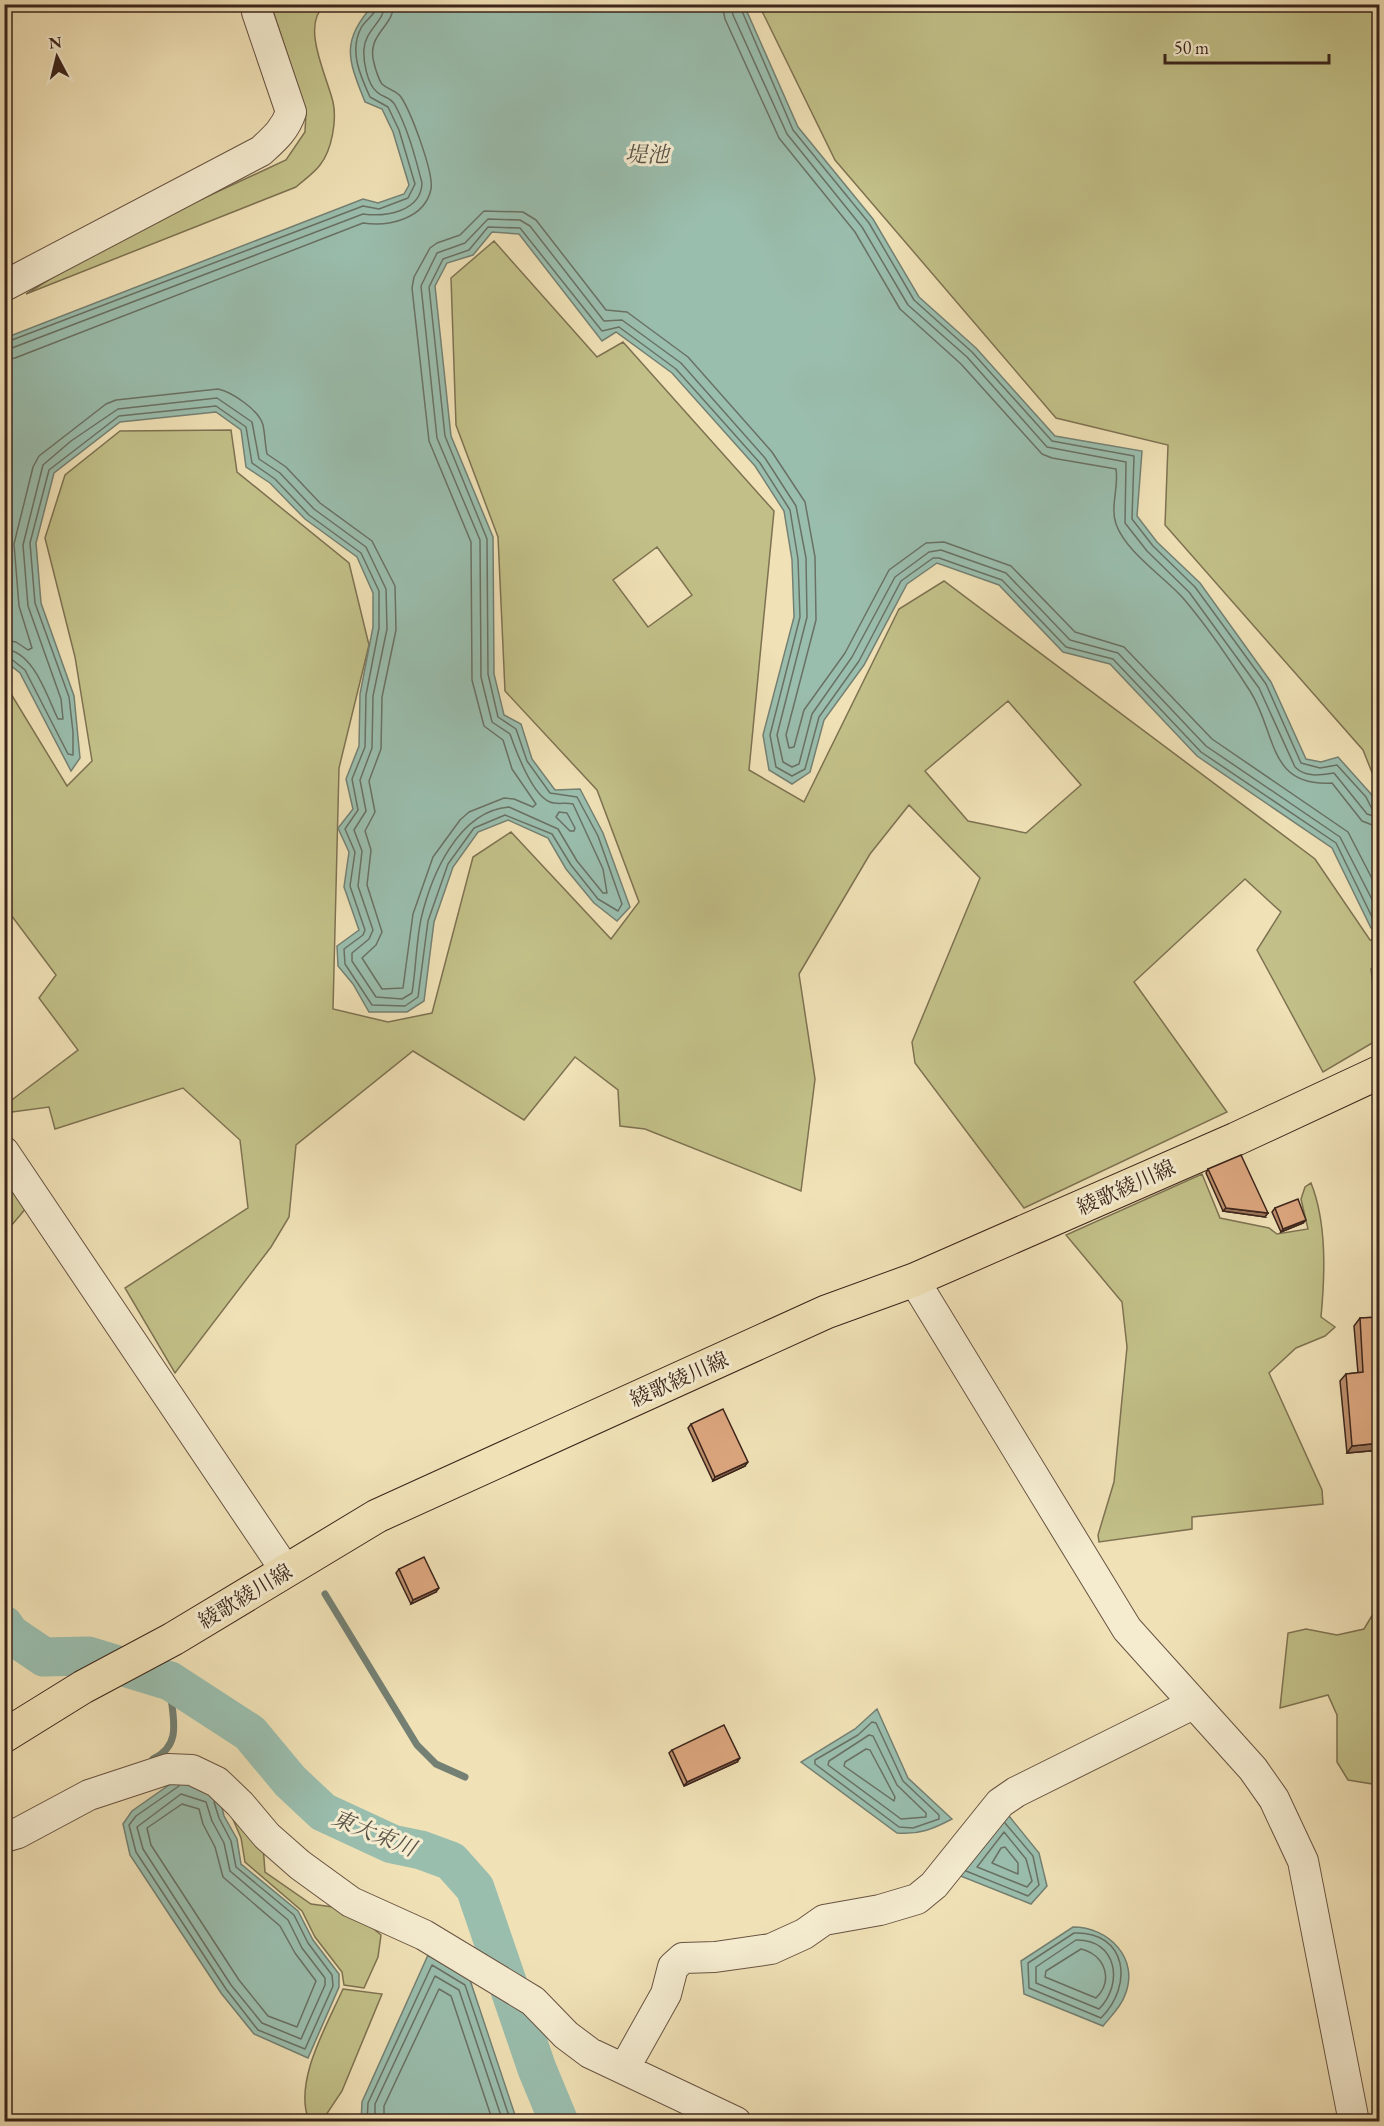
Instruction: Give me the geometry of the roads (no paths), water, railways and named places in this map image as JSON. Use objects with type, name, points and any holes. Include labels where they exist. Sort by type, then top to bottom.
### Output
[{"type":"main road","name":"綾歌綾川線","points":[[4,1736],[83,1687],[173,1639],[377,1516],[826,1312],[914,1280],[1380,1072]]},
{"type":"street","points":[[4,286],[261,151],[278,136],[287,125],[291,112],[257,12],[257,4]]},
{"type":"street","points":[[4,1152],[286,1571]]},
{"type":"street","points":[[914,1280],[1127,1629],[1253,1769],[1274,1799],[1303,1862],[1354,2121]]},
{"type":"street","points":[[624,2069],[666,1994],[673,1967],[683,1958],[771,1949],[804,1934],[824,1920],[880,1910],[917,1899],[934,1885],[1000,1803],[1016,1792],[1193,1704]]},
{"type":"street","points":[[4,1838],[89,1796],[168,1769],[192,1770],[217,1782],[240,1804],[267,1836],[300,1865],[351,1902],[424,1935],[524,1996],[590,2053],[736,2121]]},
{"type":"water","name":"堤池","points":[[374,4],[744,5],[798,127],[873,219],[919,297],[976,348],[1055,436],[1142,451],[1137,516],[1157,542],[1200,583],[1271,682],[1306,759],[1321,762],[1338,757],[1371,794],[1379,810],[1379,929],[1371,928],[1332,848],[1197,756],[1110,664],[1063,652],[999,585],[937,563],[907,584],[864,665],[824,720],[810,772],[792,784],[769,770],[763,735],[794,617],[792,560],[784,511],[755,466],[672,373],[616,332],[602,341],[519,234],[492,232],[473,255],[447,263],[435,286],[451,436],[493,537],[494,674],[504,715],[521,724],[532,759],[555,790],[580,789],[603,833],[630,907],[617,921],[594,903],[566,869],[548,838],[508,820],[478,832],[453,867],[434,922],[424,1001],[407,1012],[369,1012],[353,984],[338,966],[337,946],[359,930],[344,887],[349,852],[338,828],[353,809],[346,779],[359,746],[360,694],[373,627],[373,593],[357,557],[305,519],[270,483],[246,467],[241,430],[216,412],[120,422],[54,473],[36,543],[41,603],[74,696],[80,758],[71,771],[20,673],[5,661],[5,338],[363,199],[378,203],[404,194],[409,185],[393,132],[382,109],[365,102],[351,62],[350,51],[356,29]]},
{"type":"water","points":[[877,1709],[908,1778],[952,1819],[926,1831],[897,1833],[801,1762],[855,1729]]},
{"type":"water","points":[[179,1778],[218,1791],[224,1816],[237,1839],[241,1864],[298,1911],[313,1940],[339,1974],[339,1987],[308,2058],[254,2034],[221,1993],[130,1855],[123,1824],[132,1811]]},
{"type":"water","points":[[1009,1816],[1039,1853],[1047,1886],[1031,1904],[953,1873],[995,1820]]},
{"type":"water","points":[[1073,1927],[1098,1932],[1109,1939],[1118,1947],[1128,1969],[1129,1981],[1125,1995],[1103,2026],[1024,1994],[1021,1961]]},
{"type":"water","points":[[428,1955],[470,1980],[517,2121],[361,2122],[362,2102]]},
{"type":"waterway","points":[[325,1594],[417,1745],[436,1764],[465,1777]]},
{"type":"waterway","name":"東大束川","points":[[4,1625],[10,1634],[44,1657],[88,1656],[170,1681],[250,1733],[290,1781],[323,1812],[392,1844],[421,1850],[451,1861],[475,1888],[537,2069],[559,2122]]},
{"type":"waterway","points":[[153,1759],[170,1744],[173,1735],[170,1681]]}]
